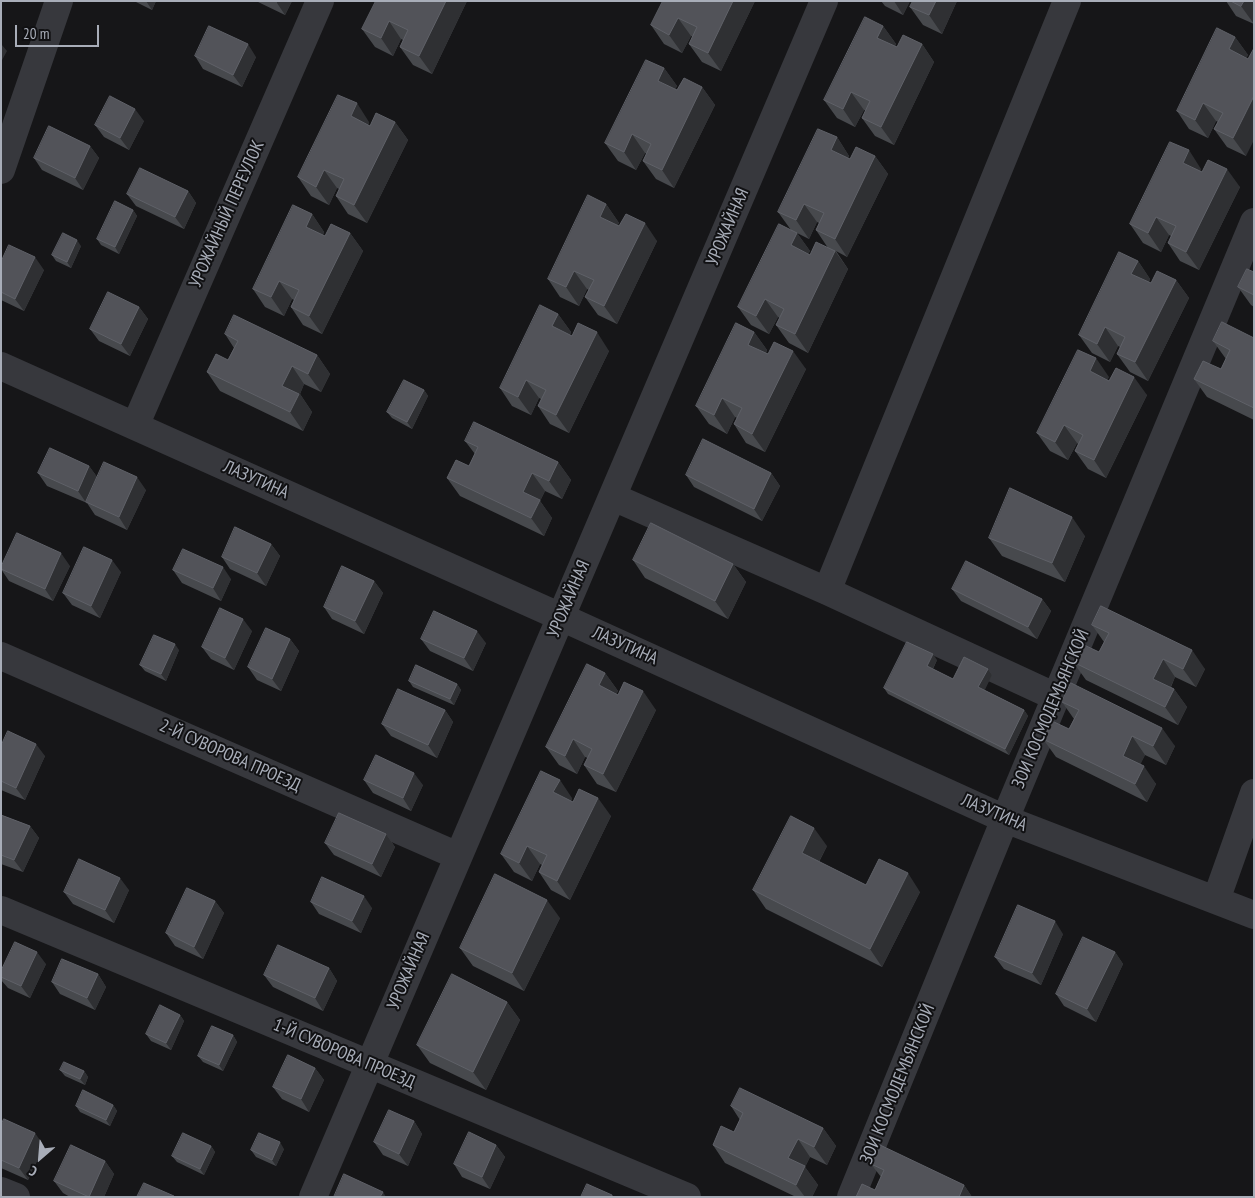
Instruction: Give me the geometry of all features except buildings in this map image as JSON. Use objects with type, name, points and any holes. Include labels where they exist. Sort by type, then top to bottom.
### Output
[{"type":"street","points":[[1,170],[59,1]]},
{"type":"street","name":"УРОЖАЙНЫЙ ПЕРЕУЛОК","points":[[135,426],[320,1]]},
{"type":"street","name":"УРОЖАЙНАЯ","points":[[312,1197],[562,617],[824,1]]},
{"type":"street","points":[[827,591],[1067,1]]},
{"type":"street","name":"ЗОИ КОСМОДЕМЬЯНСКОЙ","points":[[851,1197],[1005,819],[1254,222]]},
{"type":"street","name":"ЛАЗУТИНА","points":[[1,366],[562,617],[1005,819],[1254,915]]},
{"type":"street","points":[[613,497],[827,591],[1056,697]]},
{"type":"street","name":"2-Й СУВОРОВА ПРОЕЗД","points":[[1,656],[458,856]]},
{"type":"street","points":[[1216,900],[1254,792]]},
{"type":"street","name":"1-Й СУВОРОВА ПРОЕЗД","points":[[1,910],[687,1197]]},
{"type":"street","points":[[1,1191],[16,1197]]}]
